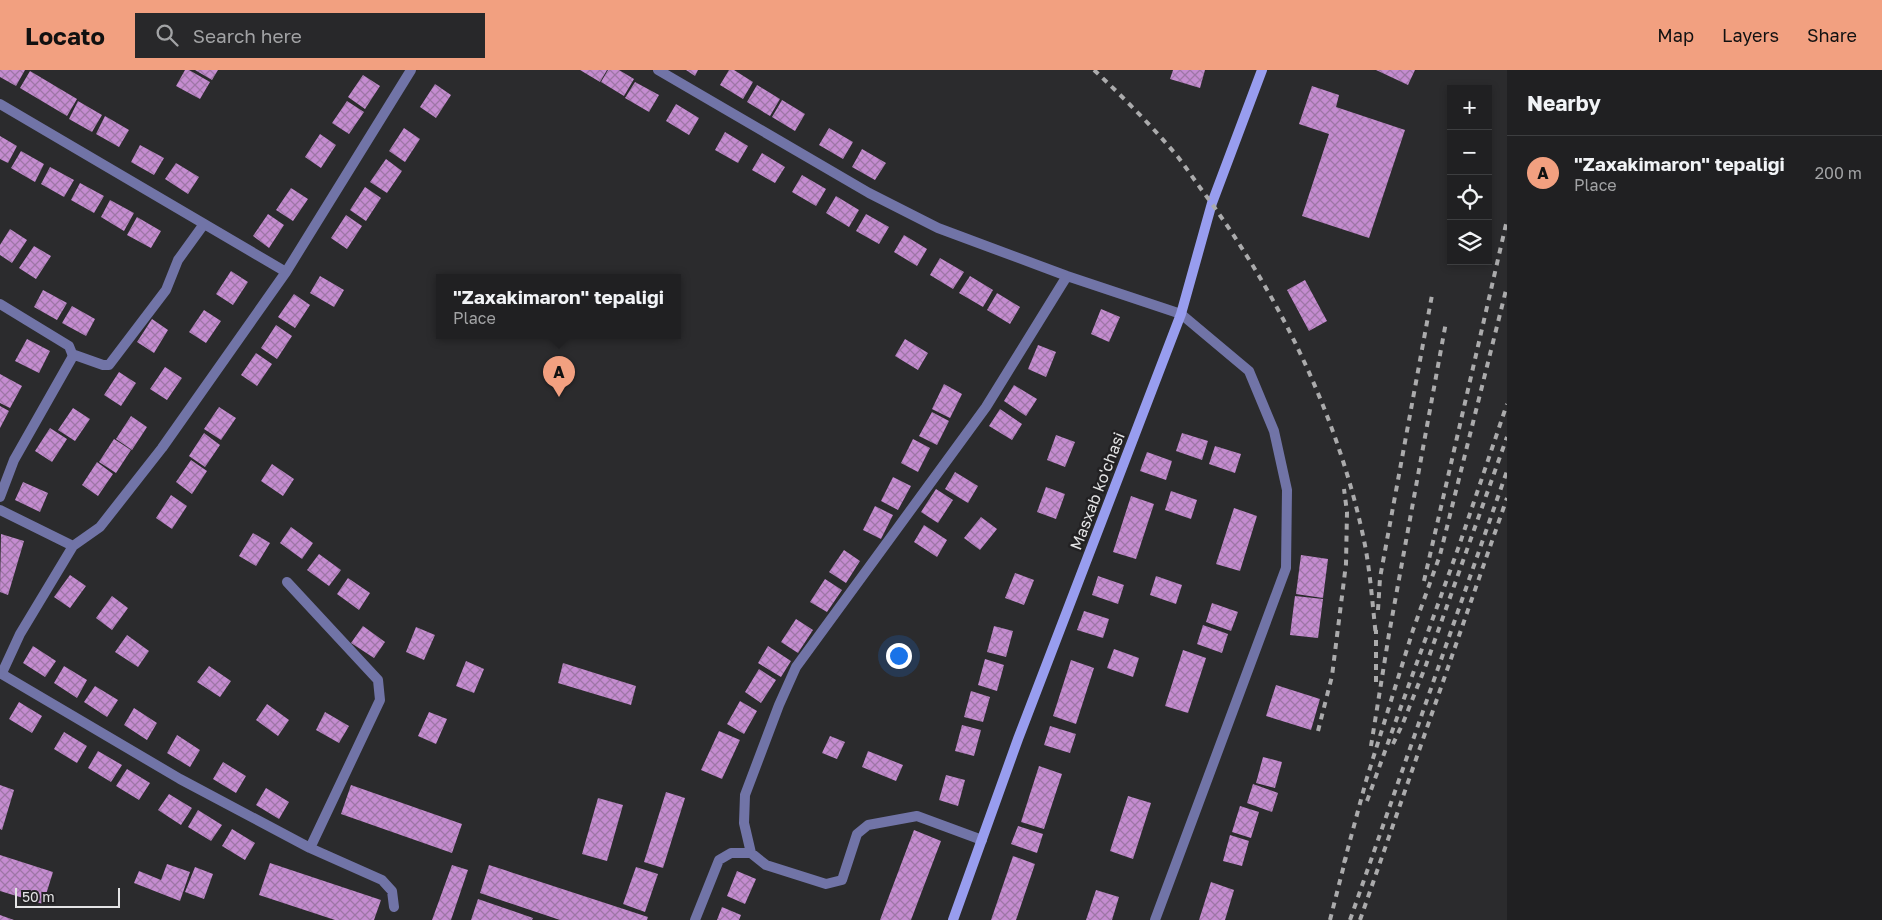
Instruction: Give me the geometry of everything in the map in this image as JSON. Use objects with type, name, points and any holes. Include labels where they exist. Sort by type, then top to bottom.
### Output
[{"type":"main road","name":"Masxab ko'chasi","points":[[954,920],[1018,739],[1181,314],[1212,203],[1262,70]]},
{"type":"street","points":[[394,907],[392,891],[382,880],[310,848],[180,779],[1,673],[20,634],[73,546],[100,527],[162,448],[286,272],[410,70]]},
{"type":"street","points":[[658,70],[878,198],[938,228],[1067,276],[1181,314],[1249,371],[1274,431],[1287,490],[1286,568],[1155,920]]},
{"type":"street","points":[[0,104],[286,272]]},
{"type":"street","points":[[72,354],[103,366],[109,365],[166,290],[178,260],[204,224]]},
{"type":"street","points":[[982,840],[918,816],[868,825],[857,834],[842,880],[826,884],[766,865],[751,853],[744,823],[745,795],[779,705],[796,668],[986,407],[1067,276]]},
{"type":"street","points":[[0,304],[69,346],[73,356],[14,460],[0,497]]},
{"type":"street","points":[[0,510],[73,546]]},
{"type":"street","points":[[288,582],[378,680],[380,700],[310,848]]},
{"type":"street","points":[[695,920],[720,860],[731,853],[751,853]]},
{"type":"building","points":[[0,70],[25,70],[16,86],[0,77]]},
{"type":"building","points":[[185,70],[189,70],[210,82],[200,99],[176,86]]},
{"type":"building","points":[[195,70],[218,70],[212,80]]},
{"type":"building","points":[[580,70],[607,70],[600,82]]},
{"type":"building","points":[[608,70],[619,70],[634,79],[624,96],[601,82]]},
{"type":"building","points":[[686,70],[698,70],[695,76]]},
{"type":"building","points":[[729,70],[734,70],[753,82],[743,99],[720,85]]},
{"type":"building","points":[[1173,70],[1205,70],[1200,88],[1170,79]]},
{"type":"building","points":[[1376,70],[1415,70],[1408,85]]},
{"type":"building","points":[[30,71],[77,99],[67,116],[20,88]]},
{"type":"building","points":[[363,75],[380,86],[365,109],[348,97]]},
{"type":"building","points":[[635,82],[659,95],[649,112],[625,98]]},
{"type":"building","points":[[435,84],[451,95],[436,118],[420,107]]},
{"type":"building","points":[[757,85],[780,99],[770,116],[747,102]]},
{"type":"building","points":[[1312,86],[1339,95],[1336,107],[1405,130],[1369,238],[1302,216],[1329,134],[1299,124]]},
{"type":"building","points":[[782,100],[805,114],[795,131],[772,117]]},
{"type":"building","points":[[78,101],[102,115],[92,132],[69,119]]},
{"type":"building","points":[[347,101],[364,112],[349,134],[332,123]]},
{"type":"building","points":[[676,104],[699,118],[689,135],[666,121]]},
{"type":"building","points":[[105,116],[129,130],[119,147],[96,134]]},
{"type":"building","points":[[404,128],[420,139],[405,162],[389,151]]},
{"type":"building","points":[[829,128],[853,142],[843,159],[819,145]]},
{"type":"building","points":[[725,132],[748,146],[738,163],[715,150]]},
{"type":"building","points":[[320,134],[336,145],[321,168],[305,157]]},
{"type":"building","points":[[0,136],[17,146],[8,163],[0,159]]},
{"type":"building","points":[[140,145],[164,158],[154,175],[131,162]]},
{"type":"building","points":[[862,149],[886,163],[875,180],[852,167]]},
{"type":"building","points":[[21,151],[44,164],[35,182],[11,168]]},
{"type":"building","points":[[762,153],[785,167],[775,183],[752,170]]},
{"type":"building","points":[[386,159],[402,171],[387,193],[370,182]]},
{"type":"building","points":[[176,163],[199,177],[188,194],[165,179]]},
{"type":"building","points":[[50,167],[74,180],[64,197],[41,184]]},
{"type":"building","points":[[802,175],[826,189],[816,206],[792,192]]},
{"type":"building","points":[[80,183],[104,196],[94,213],[71,200]]},
{"type":"building","points":[[365,187],[381,198],[366,221],[350,210]]},
{"type":"building","points":[[291,188],[308,199],[293,221],[276,210]]},
{"type":"building","points":[[836,196],[859,210],[849,227],[826,213]]},
{"type":"building","points":[[110,200],[134,213],[124,231],[101,217]]},
{"type":"building","points":[[268,214],[284,225],[269,248],[253,236]]},
{"type":"building","points":[[866,214],[889,227],[879,244],[856,231]]},
{"type":"building","points":[[346,215],[362,226],[347,249],[331,238]]},
{"type":"building","points":[[137,217],[161,231],[151,248],[127,235]]},
{"type":"building","points":[[10,229],[27,240],[12,263],[0,255],[0,245]]},
{"type":"building","points":[[904,235],[927,249],[917,266],[894,252]]},
{"type":"building","points":[[34,246],[51,256],[36,279],[19,268]]},
{"type":"building","points":[[940,258],[964,272],[953,289],[930,275]]},
{"type":"building","points":[[231,271],[248,282],[233,305],[216,294]]},
{"type":"building","points":[[320,276],[344,290],[334,307],[310,293]]},
{"type":"building","points":[[970,276],[993,290],[983,307],[959,293]]},
{"type":"building","points":[[1305,280],[1327,321],[1309,331],[1287,290]]},
{"type":"building","points":[[43,290],[67,303],[57,320],[34,307]]},
{"type":"building","points":[[997,293],[1020,307],[1010,324],[987,310]]},
{"type":"building","points":[[294,294],[310,305],[295,328],[278,317]]},
{"type":"building","points":[[72,306],[95,319],[86,336],[62,323]]},
{"type":"building","points":[[1101,309],[1120,317],[1109,342],[1091,334]]},
{"type":"building","points":[[204,310],[221,321],[206,343],[189,332]]},
{"type":"building","points":[[152,319],[168,330],[154,353],[137,342]]},
{"type":"building","points":[[276,325],[292,336],[277,359],[261,348]]},
{"type":"building","points":[[27,339],[50,351],[39,373],[15,361]]},
{"type":"building","points":[[905,339],[928,353],[918,370],[895,356]]},
{"type":"building","points":[[1038,345],[1056,352],[1046,377],[1028,369]]},
{"type":"building","points":[[256,353],[272,364],[257,386],[241,375]]},
{"type":"building","points":[[165,367],[182,378],[167,400],[150,389]]},
{"type":"building","points":[[119,372],[136,383],[121,406],[104,395]]},
{"type":"building","points":[[0,374],[22,386],[10,408],[0,403]]},
{"type":"building","points":[[944,384],[962,394],[950,418],[932,409]]},
{"type":"building","points":[[1014,385],[1037,399],[1026,416],[1004,401]]},
{"type":"building","points":[[0,406],[9,411],[0,428]]},
{"type":"building","points":[[219,407],[236,418],[221,440],[204,429]]},
{"type":"building","points":[[73,408],[90,419],[75,441],[58,430]]},
{"type":"building","points":[[1000,409],[1022,424],[1012,440],[989,426]]},
{"type":"building","points":[[932,412],[949,421],[937,445],[919,436]]},
{"type":"building","points":[[131,416],[147,427],[132,450],[116,439]]},
{"type":"building","points":[[50,428],[67,439],[52,462],[35,451]]},
{"type":"building","points":[[204,433],[220,445],[205,467],[189,456]]},
{"type":"building","points":[[1182,433],[1208,441],[1202,460],[1176,451]]},
{"type":"building","points":[[1056,435],[1075,442],[1065,467],[1047,460]]},
{"type":"building","points":[[114,439],[131,450],[116,473],[99,462]]},
{"type":"building","points":[[913,439],[930,448],[918,472],[901,463]]},
{"type":"building","points":[[1215,446],[1241,454],[1235,473],[1209,464]]},
{"type":"building","points":[[1147,452],[1172,461],[1166,480],[1140,471]]},
{"type":"building","points":[[191,460],[207,471],[192,494],[176,482]]},
{"type":"building","points":[[97,462],[113,474],[98,496],[82,485]]},
{"type":"building","points":[[272,464],[294,479],[283,496],[261,481]]},
{"type":"building","points":[[955,472],[978,486],[968,503],[945,489]]},
{"type":"building","points":[[893,477],[911,486],[898,510],[881,501]]},
{"type":"building","points":[[23,482],[48,493],[40,512],[15,500]]},
{"type":"building","points":[[1046,487],[1065,494],[1056,519],[1037,512]]},
{"type":"building","points":[[936,489],[953,500],[938,523],[921,512]]},
{"type":"building","points":[[1171,491],[1197,500],[1191,519],[1165,510]]},
{"type":"building","points":[[171,495],[187,506],[172,529],[156,518]]},
{"type":"building","points":[[1131,496],[1154,504],[1136,559],[1113,552]]},
{"type":"building","points":[[875,506],[893,515],[881,539],[863,530]]},
{"type":"building","points":[[1234,508],[1257,516],[1240,571],[1216,564]]},
{"type":"building","points":[[981,517],[997,529],[980,550],[964,538]]},
{"type":"building","points":[[924,525],[947,540],[937,557],[914,542]]},
{"type":"building","points":[[291,527],[313,543],[302,559],[280,543]]},
{"type":"building","points":[[253,533],[270,543],[256,566],[239,556]]},
{"type":"building","points":[[1,534],[24,541],[8,595],[0,592]]},
{"type":"building","points":[[844,550],[860,561],[846,583],[829,572]]},
{"type":"building","points":[[319,554],[341,570],[329,586],[307,570]]},
{"type":"building","points":[[1301,555],[1328,559],[1323,598],[1296,594]]},
{"type":"building","points":[[1015,573],[1034,580],[1024,605],[1005,598]]},
{"type":"building","points":[[70,575],[86,586],[70,608],[54,597]]},
{"type":"building","points":[[1098,576],[1124,585],[1118,604],[1092,595]]},
{"type":"building","points":[[1156,576],[1182,585],[1176,604],[1150,595]]},
{"type":"building","points":[[348,578],[370,593],[359,610],[337,594]]},
{"type":"building","points":[[825,579],[842,590],[827,612],[810,602]]},
{"type":"building","points":[[112,596],[128,608],[112,630],[96,618]]},
{"type":"building","points":[[1295,596],[1323,599],[1318,638],[1290,635]]},
{"type":"building","points":[[1212,603],[1238,612],[1231,631],[1206,622]]},
{"type":"building","points":[[1084,611],[1109,619],[1103,638],[1077,630]]},
{"type":"building","points":[[796,619],[813,630],[798,653],[781,642]]},
{"type":"building","points":[[1203,625],[1228,634],[1222,653],[1197,644]]},
{"type":"building","points":[[363,626],[385,642],[374,658],[351,643]]},
{"type":"building","points":[[994,626],[1013,631],[1006,657],[987,652]]},
{"type":"building","points":[[416,627],[435,635],[424,660],[406,652]]},
{"type":"building","points":[[127,635],[149,651],[138,667],[115,652]]},
{"type":"building","points":[[33,646],[56,661],[45,677],[23,663]]},
{"type":"building","points":[[768,646],[791,661],[781,677],[758,663]]},
{"type":"building","points":[[1114,649],[1139,658],[1133,677],[1107,668]]},
{"type":"building","points":[[1183,650],[1206,658],[1188,713],[1165,706]]},
{"type":"building","points":[[985,659],[1004,665],[997,691],[978,685]]},
{"type":"building","points":[[1071,660],[1094,668],[1076,724],[1053,716]]},
{"type":"building","points":[[466,661],[484,669],[474,693],[456,686]]},
{"type":"building","points":[[563,663],[636,686],[631,705],[558,683]]},
{"type":"building","points":[[64,666],[87,680],[77,698],[54,683]]},
{"type":"building","points":[[209,666],[231,681],[220,697],[197,682]]},
{"type":"building","points":[[759,669],[776,680],[761,703],[745,692]]},
{"type":"building","points":[[1276,685],[1320,699],[1311,730],[1266,716]]},
{"type":"building","points":[[95,686],[118,700],[107,717],[84,702]]},
{"type":"building","points":[[971,691],[990,697],[983,722],[964,717]]},
{"type":"building","points":[[740,701],[757,711],[744,734],[727,724]]},
{"type":"building","points":[[19,702],[42,716],[32,733],[9,719]]},
{"type":"building","points":[[267,704],[289,720],[278,736],[256,720]]},
{"type":"building","points":[[134,708],[157,723],[147,740],[124,725]]},
{"type":"building","points":[[325,712],[349,726],[339,743],[316,730]]},
{"type":"building","points":[[429,712],[447,719],[436,744],[418,736]]},
{"type":"building","points":[[962,725],[981,730],[974,756],[955,751]]},
{"type":"building","points":[[1050,726],[1076,734],[1070,753],[1044,745]]},
{"type":"building","points":[[719,731],[740,740],[722,779],[701,770]]},
{"type":"building","points":[[64,732],[87,746],[77,763],[54,749]]},
{"type":"building","points":[[177,735],[200,750],[190,767],[167,753]]},
{"type":"building","points":[[830,736],[845,742],[837,759],[822,753]]},
{"type":"building","points":[[98,751],[122,765],[111,782],[88,768]]},
{"type":"building","points":[[868,751],[903,765],[896,781],[862,767]]},
{"type":"building","points":[[1263,757],[1282,762],[1275,788],[1256,783]]},
{"type":"building","points":[[223,762],[246,776],[236,793],[213,779]]},
{"type":"building","points":[[1039,766],[1062,774],[1044,829],[1021,822]]},
{"type":"building","points":[[127,769],[150,783],[139,800],[116,786]]},
{"type":"building","points":[[946,775],[965,780],[958,806],[939,800]]},
{"type":"building","points":[[1253,784],[1278,793],[1272,812],[1247,803]]},
{"type":"building","points":[[0,785],[14,790],[2,830],[0,829]]},
{"type":"building","points":[[351,785],[462,824],[452,853],[341,814]]},
{"type":"building","points":[[266,788],[289,802],[279,819],[256,805]]},
{"type":"building","points":[[666,792],[685,798],[663,868],[644,862]]},
{"type":"building","points":[[169,794],[192,808],[181,825],[158,810]]},
{"type":"building","points":[[1128,796],[1151,803],[1133,859],[1110,851]]},
{"type":"building","points":[[598,798],[623,805],[607,861],[582,854]]},
{"type":"building","points":[[1240,806],[1259,812],[1251,838],[1232,832]]},
{"type":"building","points":[[198,810],[222,825],[211,841],[188,827]]},
{"type":"building","points":[[1018,826],[1043,834],[1037,853],[1011,844]]},
{"type":"building","points":[[232,829],[255,843],[245,860],[222,846]]},
{"type":"building","points":[[914,830],[941,841],[911,920],[880,920]]},
{"type":"building","points":[[1230,835],[1249,841],[1242,866],[1223,861]]},
{"type":"building","points":[[0,855],[53,872],[43,904],[0,891]]},
{"type":"building","points":[[1013,856],[1035,864],[1016,920],[991,920]]},
{"type":"building","points":[[270,863],[381,900],[374,920],[335,920],[259,895]]},
{"type":"building","points":[[167,864],[190,872],[180,901],[134,883],[139,871],[161,880]]},
{"type":"building","points":[[452,865],[468,870],[451,920],[432,920]]},
{"type":"building","points":[[489,865],[648,917],[647,920],[560,920],[480,893]]},
{"type":"building","points":[[195,867],[213,874],[204,899],[185,892]]},
{"type":"building","points":[[636,867],[658,874],[645,912],[623,904]]},
{"type":"building","points":[[737,871],[756,879],[745,904],[727,896]]},
{"type":"building","points":[[1211,882],[1234,890],[1225,920],[1199,920]]},
{"type":"building","points":[[1096,890],[1119,897],[1112,920],[1086,920]]},
{"type":"building","points":[[478,899],[533,918],[532,920],[471,920]]},
{"type":"building","points":[[722,907],[741,915],[739,920],[717,920]]},
{"type":"building","points":[[0,915],[14,920],[0,920]]},
{"type":"railway","points":[[1094,70],[1148,123],[1178,157],[1233,235],[1281,314],[1320,398],[1351,486],[1367,557],[1376,636]]},
{"type":"railway","points":[[1424,581],[1507,220]]},
{"type":"railway","points":[[1344,863],[1366,781],[1413,630],[1440,555],[1507,286]]},
{"type":"railway","points":[[1378,610],[1380,578],[1432,295]]},
{"type":"railway","points":[[1371,746],[1389,634],[1446,322]]},
{"type":"railway","points":[[1367,801],[1459,546],[1507,404]]},
{"type":"railway","points":[[1393,744],[1426,665],[1507,437]]},
{"type":"railway","points":[[1350,920],[1507,471]]},
{"type":"railway","points":[[1318,731],[1332,676],[1346,564],[1347,512],[1344,489]]},
{"type":"railway","points":[[1360,920],[1507,498]]},
{"type":"railway","points":[[1376,630],[1376,682]]},
{"type":"railway","points":[[1330,920],[1346,857]]},
{"type":"place","name":"\"Zaxakimaron\" tepaligi","points":[[559,397]]}]
